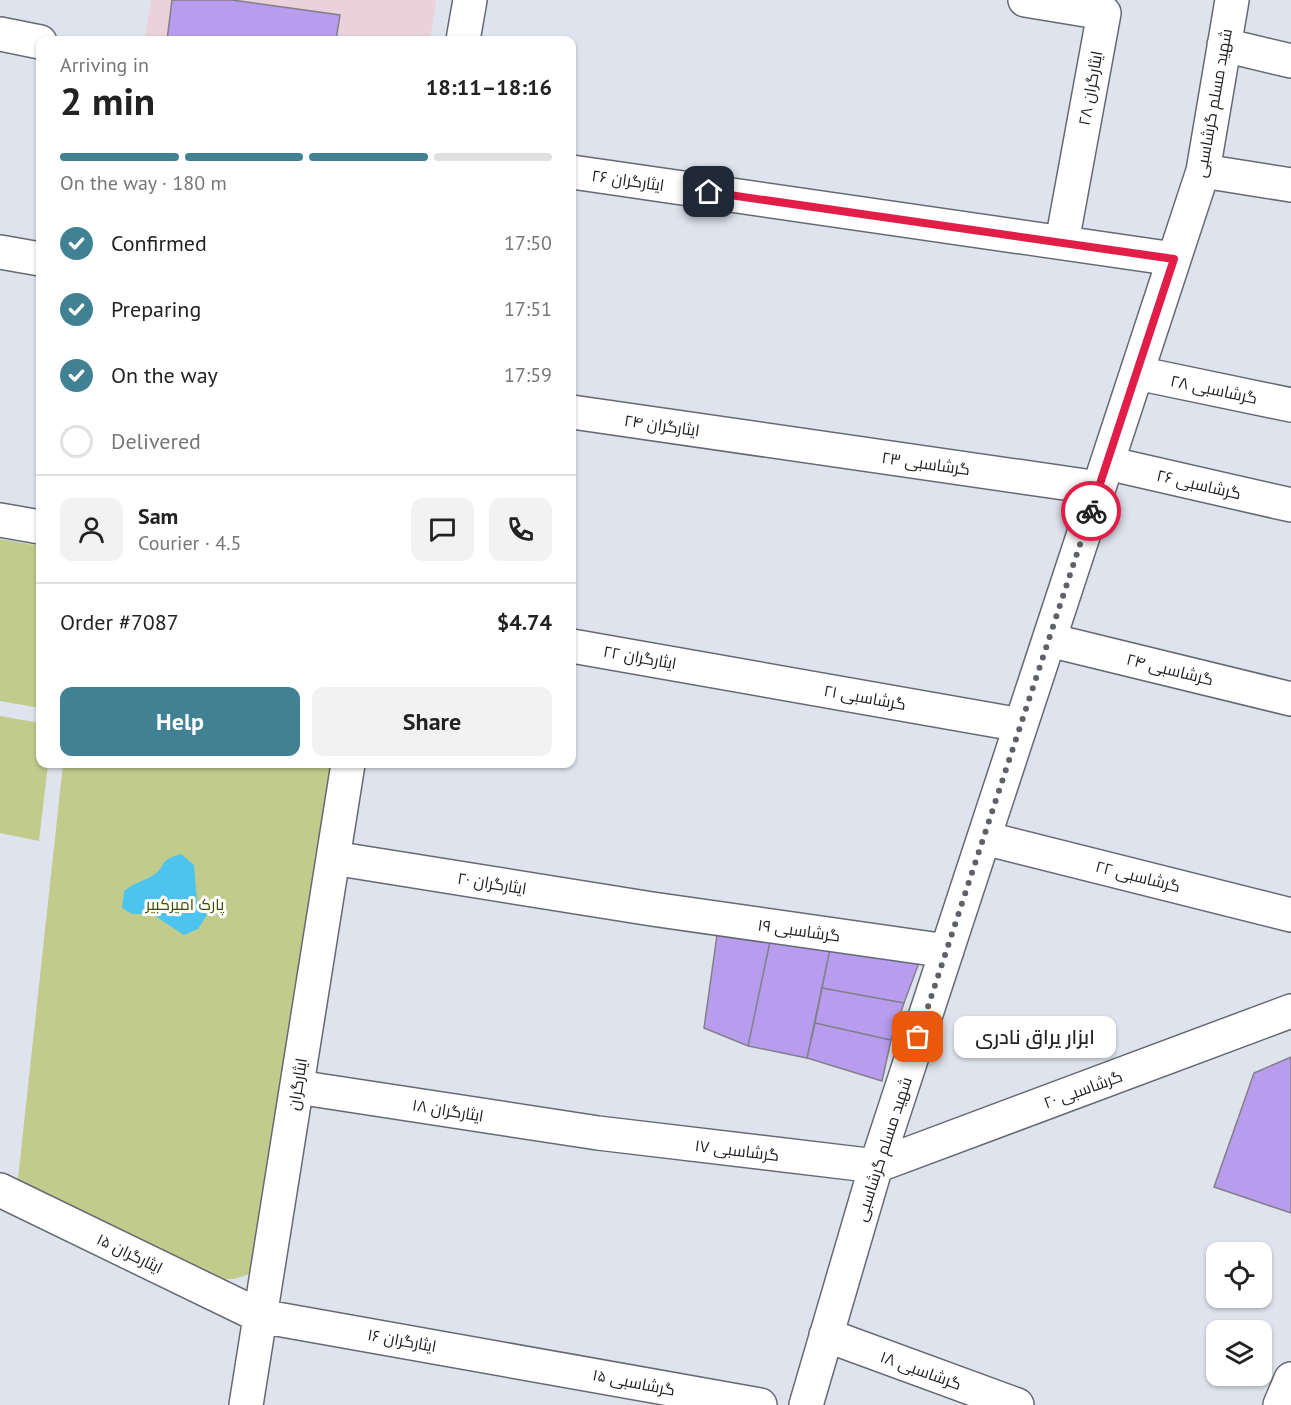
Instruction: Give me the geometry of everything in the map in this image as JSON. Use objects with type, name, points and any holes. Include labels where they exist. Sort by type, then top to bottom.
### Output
[{"type":"street","points":[[465,36],[470,0]]},
{"type":"street","name":"ایثارگران ۲۸","points":[[1025,0],[1104,13],[1062,242]]},
{"type":"street","name":"شهید مسلم گرشاسبی","points":[[806,1405],[876,1166],[1203,171],[1232,0]]},
{"type":"street","points":[[0,33],[36,41]]},
{"type":"street","points":[[1224,45],[1291,61]]},
{"type":"street","points":[[1203,171],[1291,185]]},
{"type":"street","name":"ایثارگران ۲۶","points":[[576,173],[1174,259]]},
{"type":"street","points":[[0,252],[36,258]]},
{"type":"street","name":"گرشاسبی ۲۸","points":[[1137,373],[1291,405]]},
{"type":"street","name":"ایثارگران ۲۴","points":[[576,413],[752,437]]},
{"type":"street","name":"گرشاسبی ۲۳","points":[[752,437],[1103,475]]},
{"type":"street","name":"گرشاسبی ۲۶","points":[[1103,475],[1291,505]]},
{"type":"street","points":[[0,520],[36,526]]},
{"type":"street","name":"گرشاسبی ۲۴","points":[[1049,640],[1291,699]]},
{"type":"street","name":"ایثارگران ۲۲","points":[[576,647],[709,669]]},
{"type":"street","name":"گرشاسبی ۲۱","points":[[709,669],[1021,725]]},
{"type":"street","name":"ایثارگران","points":[[246,1405],[347,768]]},
{"type":"street","name":"گرشاسبی ۲۲","points":[[984,838],[1291,915]]},
{"type":"street","name":"ایثارگران ۲۰","points":[[333,858],[651,909]]},
{"type":"street","name":"گرشاسبی ۱۹","points":[[651,909],[947,951]]},
{"type":"street","name":"گرشاسبی ۲۰","points":[[876,1166],[1291,1011]]},
{"type":"street","name":"ایثارگران ۱۸","points":[[297,1087],[598,1134]]},
{"type":"street","name":"گرشاسبی ۱۷","points":[[598,1134],[876,1166]]},
{"type":"street","name":"ایثارگران ۱۵","points":[[0,1190],[260,1316]]},
{"type":"street","name":"ایثارگران ۱۶","points":[[260,1316],[544,1365]]},
{"type":"street","name":"گرشاسبی ۱۸","points":[[826,1335],[1017,1405]]},
{"type":"street","name":"گرشاسبی ۱۵","points":[[544,1365],[760,1405]]},
{"type":"street","points":[[1281,1405],[1291,1379]]},
{"type":"shaded area","points":[[151,0],[436,0],[431,36],[146,36]]},
{"type":"green space","points":[[0,539],[36,545],[36,707],[0,701]]},
{"type":"green space","points":[[0,716],[36,722],[36,768],[48,768],[39,841],[0,833]]},
{"type":"green space","name":"پارک امیرکبیر","points":[[63,768],[345,768],[253,1273],[234,1279],[217,1279],[17,1188]]},
{"type":"water","points":[[181,854],[194,865],[197,901],[207,915],[198,929],[184,935],[152,914],[132,914],[122,908],[124,891],[155,874],[166,861]]},
{"type":"building","points":[[172,0],[232,0],[340,15],[337,36],[168,36]]},
{"type":"building","points":[[718,928],[771,937],[748,1046],[704,1028]]},
{"type":"building","points":[[771,937],[830,949],[807,1058],[748,1046]]},
{"type":"building","points":[[830,949],[920,960],[904,1003],[822,988]]},
{"type":"building","points":[[822,988],[904,1003],[891,1040],[815,1023]]},
{"type":"building","points":[[815,1023],[891,1040],[882,1081],[807,1058]]},
{"type":"building","points":[[1291,1057],[1291,1213],[1214,1187],[1254,1073]]},
{"type":"way so far","points":[[918,1037],[1091,511]]},
{"type":"place","name":"ابزار یراق نادری","points":[[918,1037]]},
{"type":"route","points":[[709,192],[1174,259],[1091,511]]}]
